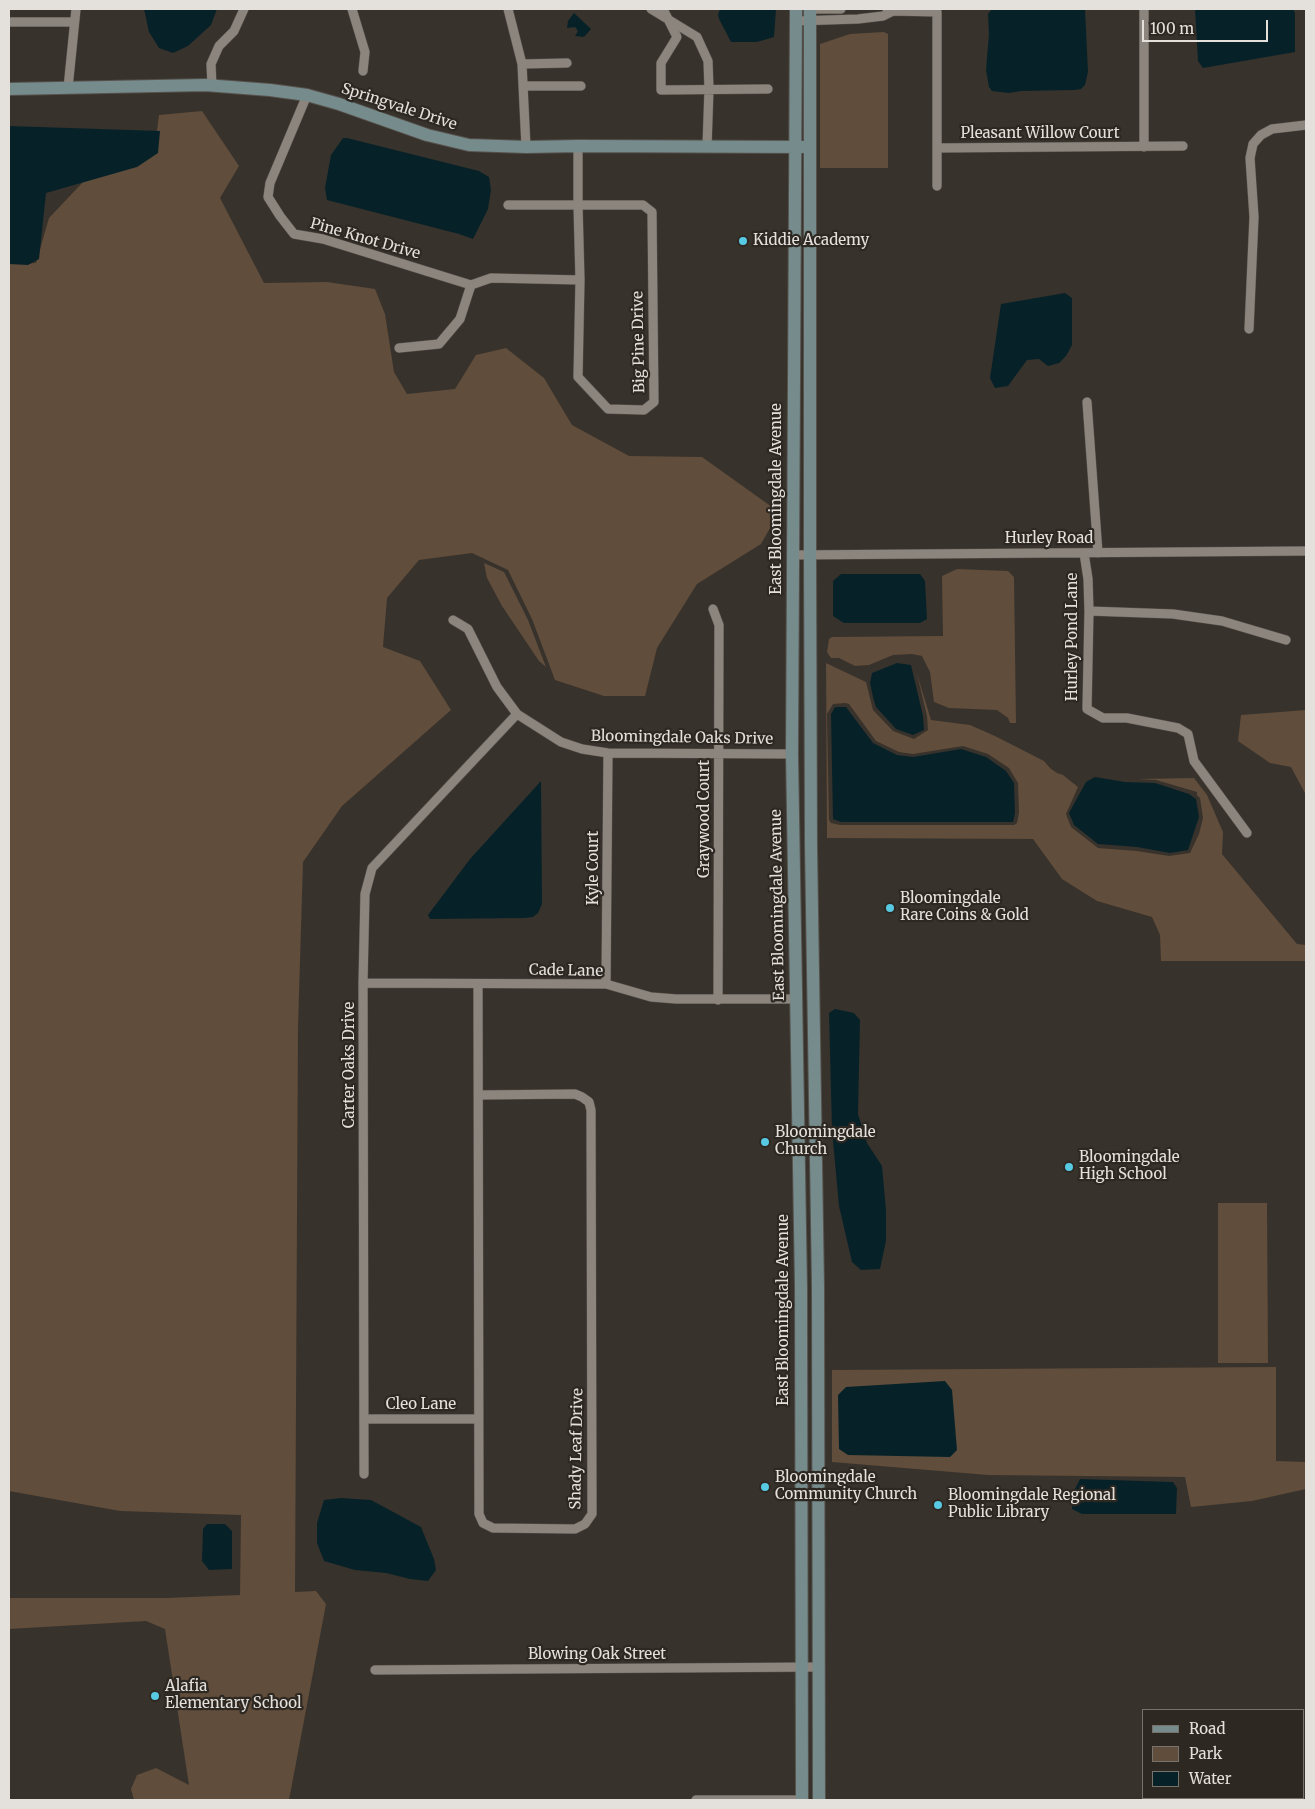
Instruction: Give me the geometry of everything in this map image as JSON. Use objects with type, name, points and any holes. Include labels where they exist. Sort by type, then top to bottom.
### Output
[{"type":"main road","points":[[810,13],[811,846],[818,1287],[819,1800]]},
{"type":"main road","name":"East Bloomingdale Avenue","points":[[796,15],[792,754],[801,1287],[802,1800]]},
{"type":"main road","name":"Springvale Drive","points":[[9,88],[212,86],[307,95],[339,104],[427,135],[469,145],[526,147],[810,147]]},
{"type":"main road","points":[[793,838],[811,846]]},
{"type":"main road","points":[[796,999],[814,998]]},
{"type":"main road","points":[[801,1287],[818,1287]]},
{"type":"street","points":[[68,88],[76,9]]},
{"type":"street","points":[[212,86],[211,64],[218,46],[234,31],[244,9]]},
{"type":"street","points":[[352,9],[365,52],[363,71]]},
{"type":"street","points":[[508,9],[522,64],[526,147]]},
{"type":"street","points":[[651,9],[697,37],[708,61],[707,147]]},
{"type":"street","points":[[663,9],[677,37],[661,63],[661,90],[768,89]]},
{"type":"street","points":[[796,15],[841,9]]},
{"type":"street","points":[[1144,9],[1144,147]]},
{"type":"street","points":[[810,13],[852,20],[880,17],[890,10],[937,12],[937,186]]},
{"type":"street","points":[[9,22],[74,22]]},
{"type":"street","points":[[522,64],[567,63]]},
{"type":"street","points":[[523,86],[581,86]]},
{"type":"street","name":"Pine Knot Drive","points":[[307,95],[270,183],[268,197],[294,234],[323,239],[471,284]]},
{"type":"street","points":[[1249,329],[1254,217],[1250,158],[1253,144],[1261,135],[1272,130],[1306,125]]},
{"type":"street","name":"Big Pine Drive","points":[[508,205],[578,205],[643,205],[652,212],[654,402],[644,410],[608,409],[578,378],[580,280],[578,205],[578,146]]},
{"type":"street","name":"Pleasant Willow Court","points":[[937,148],[1183,146]]},
{"type":"street","points":[[399,348],[439,344],[460,319],[471,284],[491,278],[580,280]]},
{"type":"street","points":[[1087,402],[1098,553]]},
{"type":"street","name":"Hurley Road","points":[[792,556],[1306,551]]},
{"type":"street","name":"Hurley Pond Lane","points":[[1084,553],[1088,579],[1089,611],[1087,709],[1103,718],[1127,718],[1178,728],[1188,734],[1194,761],[1247,832]]},
{"type":"street","name":"Graywood Court","points":[[713,609],[718,625],[718,1000]]},
{"type":"street","points":[[1089,611],[1173,614],[1222,621],[1286,640]]},
{"type":"street","name":"Bloomingdale Oaks Drive","points":[[453,620],[468,629],[496,687],[517,714],[561,742],[582,749],[608,753],[792,754]]},
{"type":"street","name":"Carter Oaks Drive","points":[[364,1474],[363,983],[365,894],[372,868],[517,714]]},
{"type":"street","name":"Kyle Court","points":[[606,984],[608,753]]},
{"type":"street","name":"Cade Lane","points":[[363,983],[606,984],[652,997],[718,1000],[796,999]]},
{"type":"street","name":"Shady Leaf Drive","points":[[478,984],[479,1514],[483,1524],[493,1528],[575,1529],[585,1524],[592,1514],[591,1110],[589,1102],[576,1094],[479,1095]]},
{"type":"street","name":"Cleo Lane","points":[[364,1419],[478,1419]]},
{"type":"street","name":"Blowing Oak Street","points":[[375,1670],[819,1667]]},
{"type":"street","points":[[696,1800],[802,1800]]},
{"type":"green space","points":[[884,32],[888,34],[888,168],[820,168],[820,44],[850,34]]},
{"type":"green space","points":[[202,111],[239,166],[220,198],[264,283],[327,282],[375,289],[385,314],[394,372],[407,394],[455,389],[476,355],[506,348],[544,378],[572,425],[629,456],[702,457],[779,512],[761,544],[697,584],[657,648],[645,696],[604,696],[555,680],[532,619],[508,570],[472,553],[419,560],[387,598],[383,647],[420,661],[451,710],[342,806],[303,862],[298,1027],[295,1592],[316,1591],[326,1604],[289,1800],[134,1800],[131,1789],[137,1775],[156,1768],[189,1785],[165,1629],[146,1621],[9,1629],[9,1598],[167,1598],[240,1595],[241,1515],[120,1511],[9,1491],[9,264],[36,263],[49,218],[83,182],[154,154],[159,115]]},
{"type":"green space","points":[[484,563],[504,572],[528,620],[546,667],[539,661],[502,606],[487,578]]},
{"type":"green space","points":[[957,569],[1008,571],[1014,577],[1016,723],[1010,723],[1008,718],[997,710],[949,708],[934,702],[930,672],[922,656],[912,654],[893,655],[869,665],[855,666],[839,658],[831,658],[827,652],[829,639],[832,637],[943,636],[942,576]]},
{"type":"green space","points":[[826,663],[866,682],[873,710],[893,731],[914,739],[928,730],[927,716],[917,674],[931,720],[970,725],[995,736],[1044,761],[1050,768],[1063,775],[1078,787],[1066,814],[1071,827],[1098,848],[1169,856],[1190,853],[1199,834],[1203,818],[1200,798],[1197,792],[1156,780],[1137,779],[1194,778],[1207,795],[1223,832],[1222,854],[1297,944],[1306,945],[1306,961],[1161,961],[1160,935],[1152,917],[1097,901],[1062,879],[1033,839],[827,838]],"holes":[[[833,704],[849,704],[876,741],[899,752],[913,754],[963,746],[988,754],[1009,768],[1018,783],[1019,813],[1017,823],[1014,825],[840,825],[831,823],[829,820],[827,714]]]},
{"type":"green space","points":[[1306,710],[1306,795],[1291,767],[1270,763],[1238,741],[1241,715]]},
{"type":"green space","points":[[1218,1203],[1267,1203],[1268,1363],[1218,1363]]},
{"type":"green space","points":[[1276,1367],[1276,1461],[1306,1462],[1306,1489],[1252,1501],[1191,1507],[1185,1477],[988,1475],[832,1462],[832,1370]]},
{"type":"water","points":[[144,9],[217,9],[211,25],[188,46],[173,53],[159,48],[149,32]]},
{"type":"water","points":[[720,9],[776,9],[774,37],[757,42],[731,42],[719,19]]},
{"type":"water","points":[[992,9],[1085,9],[1088,72],[1085,85],[1081,89],[1074,90],[1009,93],[992,91],[989,87],[986,70],[989,34],[988,14]]},
{"type":"water","points":[[1195,9],[1293,9],[1295,13],[1295,52],[1203,68],[1198,61]]},
{"type":"water","points":[[574,13],[591,29],[584,37],[575,36],[578,31],[575,27],[567,28],[568,21]]},
{"type":"water","points":[[9,126],[160,131],[158,153],[137,167],[46,193],[39,259],[28,265],[9,264]]},
{"type":"water","points":[[343,138],[479,171],[489,177],[491,190],[488,209],[473,239],[327,200],[325,188],[331,155]]},
{"type":"water","points":[[1065,293],[1072,298],[1072,345],[1066,356],[1059,363],[1048,366],[1039,359],[1027,360],[1008,386],[995,388],[990,378],[1001,304]]},
{"type":"water","points":[[841,574],[920,574],[925,581],[927,619],[920,623],[844,623],[833,616],[833,581]]},
{"type":"water","points":[[897,663],[911,665],[923,716],[924,730],[913,735],[896,729],[876,707],[873,697],[870,683],[872,673]]},
{"type":"water","points":[[835,707],[846,707],[873,743],[897,755],[913,757],[961,749],[986,757],[1006,771],[1014,783],[1015,813],[1013,822],[841,822],[833,819],[831,714]]},
{"type":"water","points":[[1095,777],[1125,782],[1155,783],[1189,794],[1196,799],[1199,817],[1188,850],[1170,853],[1137,847],[1098,844],[1074,825],[1069,813],[1086,782]]},
{"type":"water","points":[[541,781],[542,904],[538,913],[533,917],[525,918],[430,919],[428,915],[470,859]]},
{"type":"water","points":[[835,1009],[854,1013],[860,1020],[858,1114],[867,1143],[882,1166],[886,1210],[886,1241],[880,1269],[861,1270],[852,1262],[839,1206],[832,1130],[829,1013]]},
{"type":"water","points":[[945,1381],[952,1390],[957,1450],[950,1457],[848,1455],[839,1449],[838,1395],[846,1387]]},
{"type":"water","points":[[1080,1479],[1173,1482],[1177,1488],[1176,1514],[1082,1514],[1072,1509],[1073,1493]]},
{"type":"water","points":[[341,1498],[371,1500],[421,1527],[434,1559],[436,1570],[428,1581],[386,1573],[355,1570],[324,1561],[317,1543],[317,1523],[324,1500]]},
{"type":"water","points":[[207,1524],[225,1524],[232,1531],[232,1569],[209,1570],[202,1561],[203,1529]]},
{"type":"place","name":"Kiddie Academy","points":[[743,241]]},
{"type":"place","name":"Bloomingdale Rare Coins & Gold","points":[[890,908]]},
{"type":"place","name":"Bloomingdale Church","points":[[765,1142]]},
{"type":"place","name":"Bloomingdale High School","points":[[1069,1167]]},
{"type":"place","name":"Bloomingdale Community Church","points":[[765,1487]]},
{"type":"place","name":"Bloomingdale Regional Public Library","points":[[938,1505]]},
{"type":"place","name":"Alafia Elementary School","points":[[155,1696]]}]
